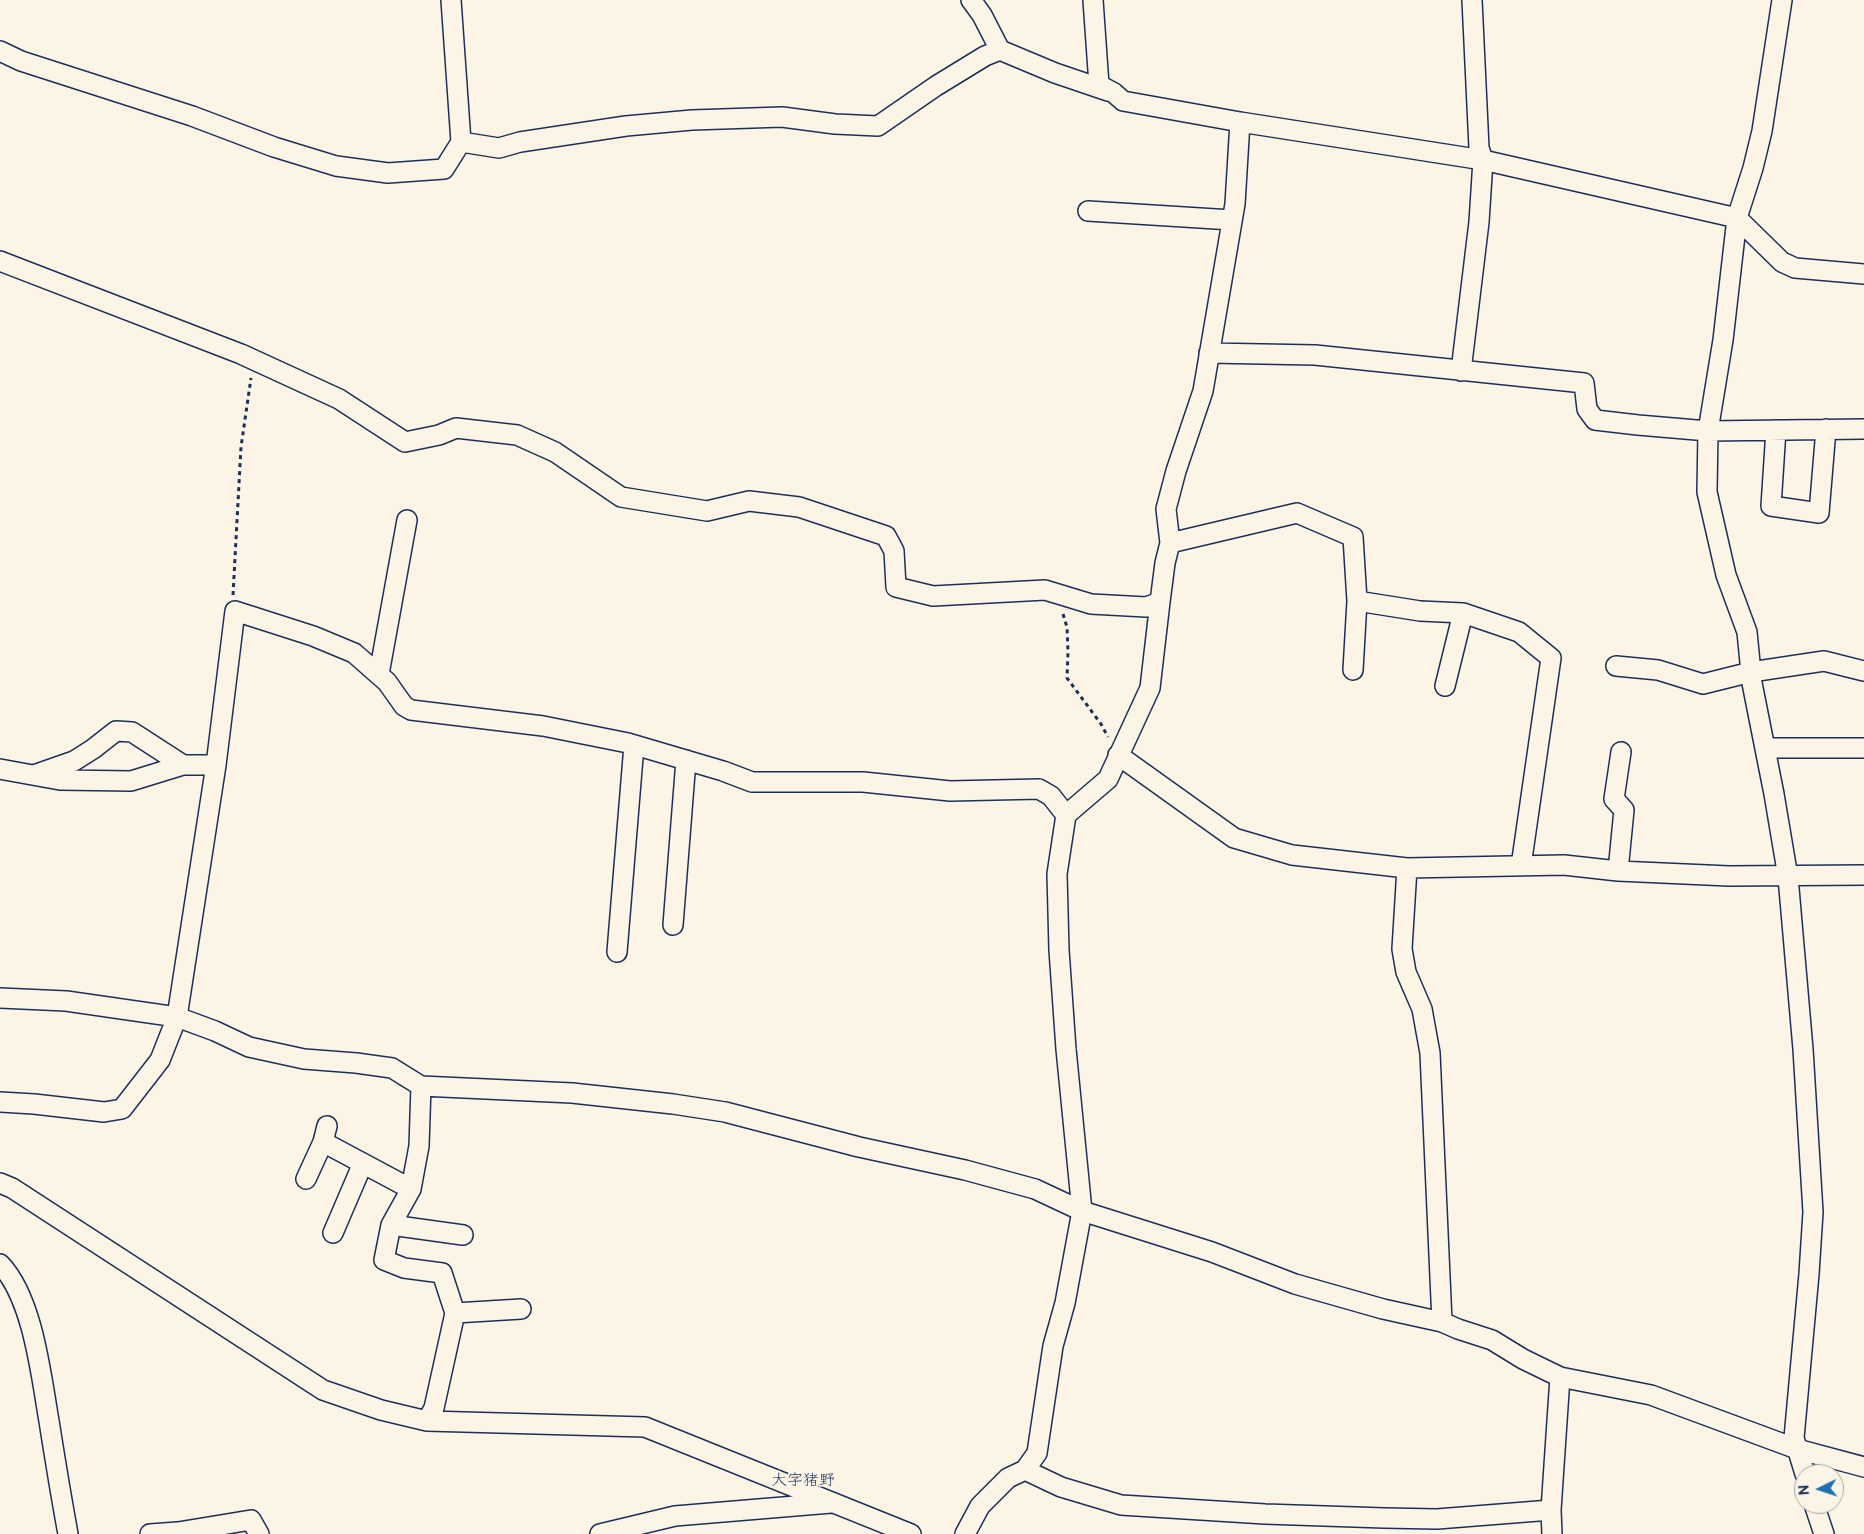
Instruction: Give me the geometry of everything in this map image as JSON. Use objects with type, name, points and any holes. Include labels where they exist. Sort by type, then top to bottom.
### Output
[{"type":"street","points":[[0,51],[21,61],[192,116],[274,147],[336,166],[388,173],[444,169],[461,142],[451,0]]},
{"type":"street","points":[[970,0],[982,15],[1000,50],[1055,73],[1106,89],[1123,100],[1240,122],[1483,160],[1737,218],[1782,262],[1795,268],[1864,274]]},
{"type":"street","points":[[1093,0],[1106,89]]},
{"type":"street","points":[[1461,371],[1480,222],[1483,160],[1479,148],[1472,0]]},
{"type":"street","points":[[1782,0],[1762,131],[1753,168],[1737,218],[1723,340],[1708,431],[1707,492],[1726,575],[1747,632],[1751,672],[1788,877],[1803,1049],[1813,1212],[1794,1438],[1802,1464]]},
{"type":"street","points":[[461,142],[499,148],[520,142],[607,129],[692,120],[782,117],[835,124],[878,126],[936,86],[985,56],[1000,50]]},
{"type":"street","points":[[964,1534],[980,1506],[1008,1478],[1025,1470],[1037,1453],[1053,1346],[1065,1303],[1082,1211],[1058,950],[1057,874],[1066,815],[1108,779],[1150,688],[1165,563],[1170,543],[1166,509],[1176,471],[1203,391],[1235,204],[1240,122]]},
{"type":"street","points":[[1088,211],[1232,220]]},
{"type":"street","points":[[0,261],[254,360],[339,399],[405,442],[439,435],[456,428],[517,435],[555,452],[621,497],[706,511],[749,502],[799,507],[886,536],[894,551],[896,586],[933,596],[1046,590],[1091,604],[1146,607],[1160,602]]},
{"type":"street","points":[[1209,353],[1315,355],[1584,383],[1587,409],[1595,420],[1638,426],[1708,431],[1864,429]]},
{"type":"street","points":[[1776,430],[1771,506],[1819,513],[1826,429]]},
{"type":"street","points":[[1170,543],[1297,513],[1353,537],[1357,601],[1353,670]]},
{"type":"street","points":[[379,674],[407,520]]},
{"type":"street","points":[[1357,601],[1420,611],[1463,613],[1519,632],[1551,658],[1521,866]]},
{"type":"street","points":[[0,1102],[104,1112],[122,1109],[160,1060],[178,1017],[216,765],[236,611],[313,636],[354,653],[387,682],[404,706],[411,710],[542,726],[634,745],[723,771],[752,782],[863,782],[950,791],[1039,789],[1051,796],[1066,815]]},
{"type":"street","points":[[1445,686],[1463,613]]},
{"type":"street","points":[[1616,666],[1658,670],[1703,684],[1751,672],[1824,660],[1864,671]]},
{"type":"street","points":[[33,775],[74,761],[94,749],[116,731],[132,732],[183,765]]},
{"type":"street","points":[[618,952],[634,745]]},
{"type":"street","points":[[1765,748],[1864,748]]},
{"type":"street","points":[[1618,871],[1624,810],[1614,799],[1621,752]]},
{"type":"street","points":[[1118,755],[1234,838],[1292,855],[1406,868],[1564,864],[1618,871],[1729,876],[1864,875]]},
{"type":"street","points":[[674,925],[686,760]]},
{"type":"street","points":[[0,769],[60,780],[131,781],[183,765],[216,765]]},
{"type":"street","points":[[1406,868],[1402,949],[1406,972],[1422,1009],[1430,1053],[1442,1322]]},
{"type":"street","points":[[0,998],[66,1001],[178,1017],[215,1031],[249,1047],[304,1059],[392,1068],[421,1086],[572,1093],[673,1104],[725,1112],[859,1147],[973,1172],[1035,1189],[1082,1211],[1212,1252],[1295,1284],[1383,1309],[1442,1322],[1492,1340],[1523,1359],[1560,1377],[1651,1395],[1797,1449],[1864,1467]]},
{"type":"street","points":[[421,1086],[419,1146],[411,1189],[391,1225],[384,1260],[404,1268],[442,1273],[455,1313],[434,1408],[427,1421]]},
{"type":"street","points":[[306,1179],[325,1134],[363,1163],[411,1189]]},
{"type":"street","points":[[333,1232],[363,1163]]},
{"type":"street","points":[[0,1183],[12,1188],[324,1390],[381,1410],[427,1421],[645,1427],[911,1534]]},
{"type":"street","points":[[391,1225],[463,1235]]},
{"type":"street","points":[[0,1264],[16,1284],[24,1303],[39,1362],[68,1534]]},
{"type":"street","points":[[455,1313],[521,1309]]},
{"type":"street","points":[[1552,1534],[1551,1510],[1560,1377]]},
{"type":"street","points":[[1025,1470],[1060,1487],[1122,1505],[1265,1514],[1437,1519],[1551,1510]]},
{"type":"street","points":[[600,1534],[675,1516],[834,1503]]},
{"type":"street","points":[[1817,1514],[1824,1534]]},
{"type":"street","points":[[150,1534],[178,1532],[252,1520],[259,1534]]},
{"type":"path","points":[[236,611],[232,592],[241,447],[254,360]]},
{"type":"path","points":[[1056,593],[1067,627],[1067,678],[1101,724],[1118,755]]},
{"type":"district","name":"大字猪野","points":[[803,1481]]}]
